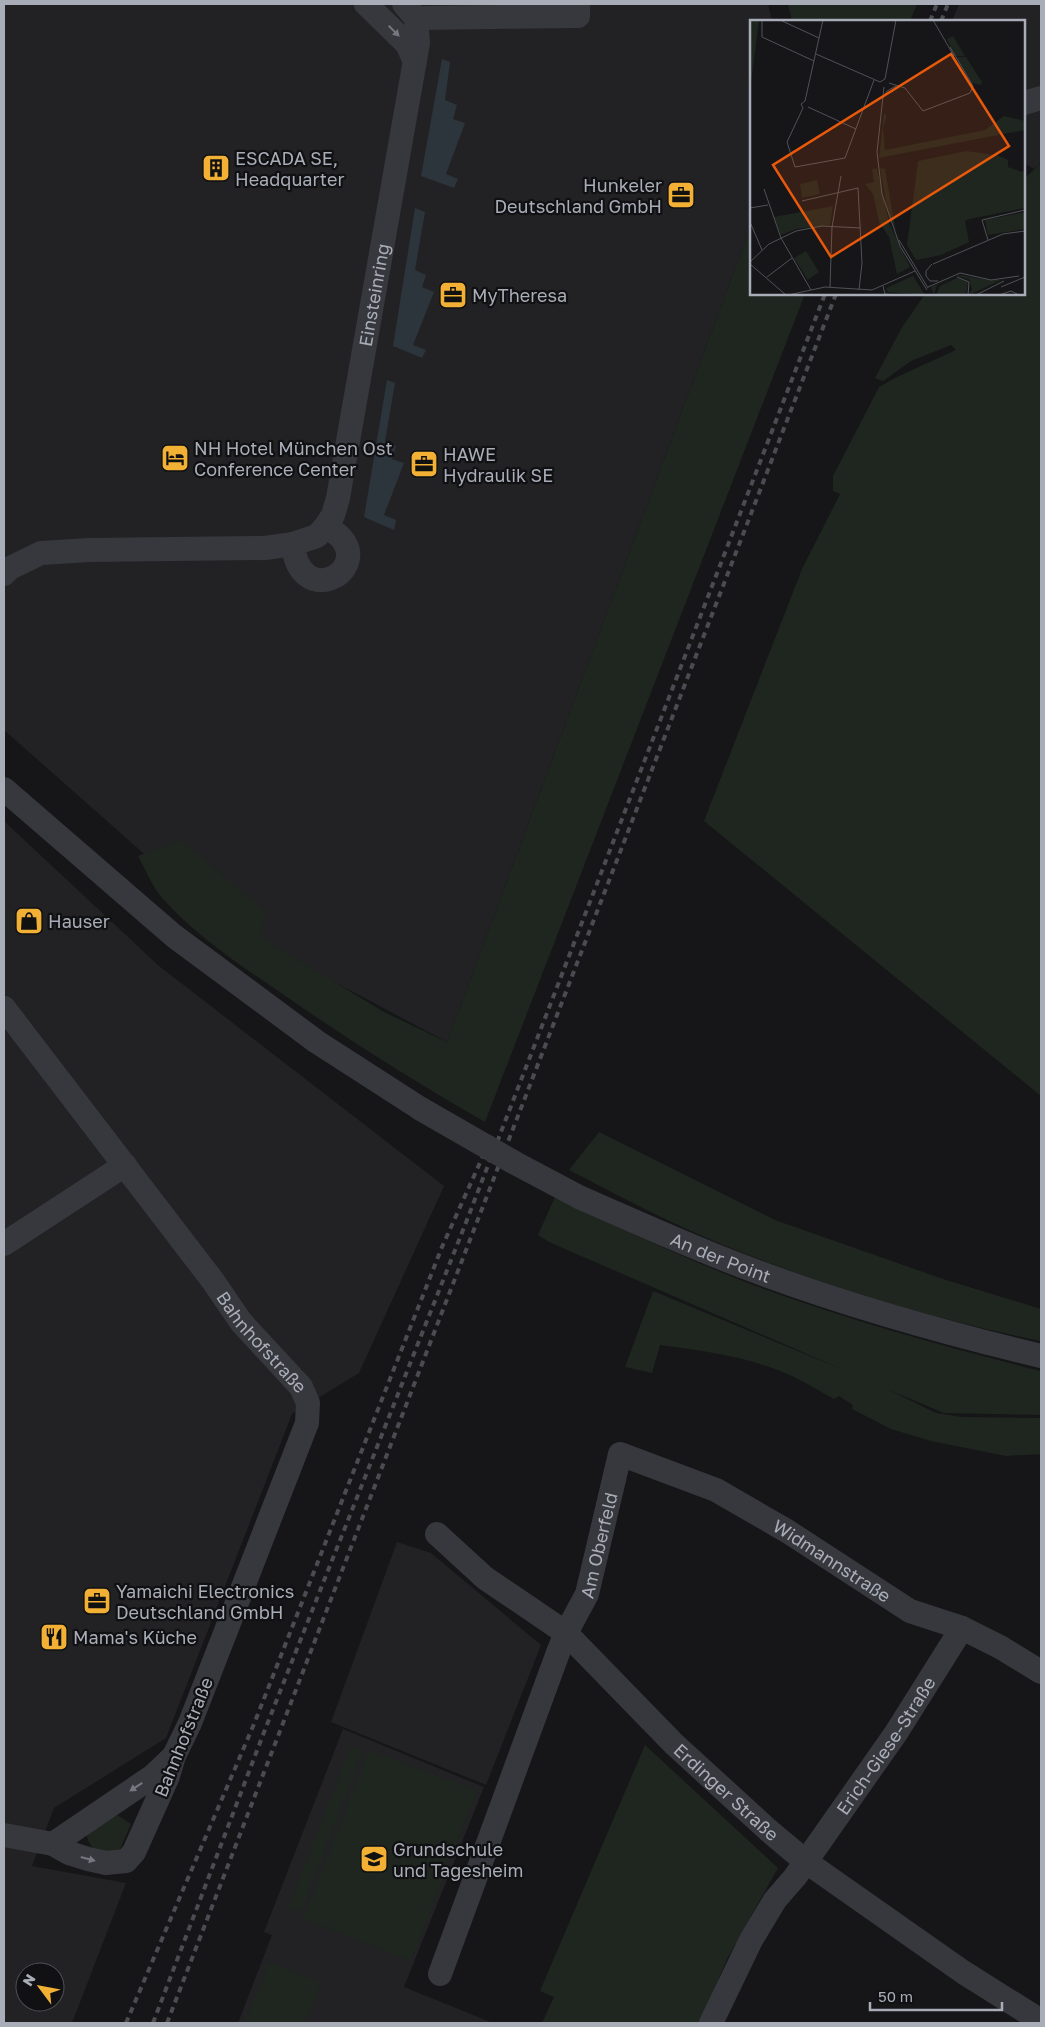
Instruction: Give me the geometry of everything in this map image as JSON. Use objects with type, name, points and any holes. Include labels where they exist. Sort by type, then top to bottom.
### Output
[{"type":"street","points":[[366,4],[407,44],[415,62]]},
{"type":"street","points":[[410,11],[578,16],[578,4]]},
{"type":"street","name":"Einsteinring","points":[[326,526],[333,515],[338,498],[415,62],[418,43],[410,11]]},
{"type":"street","points":[[1025,103],[1041,98]]},
{"type":"street","points":[[4,574],[10,568],[41,553],[89,550],[265,548],[293,544],[317,536],[326,526],[342,539],[347,552],[345,565],[337,576],[324,581],[317,581],[305,575],[297,564],[293,544]]},
{"type":"street","points":[[4,770],[26,808]]},
{"type":"street","name":"An der Point","points":[[4,789],[174,936],[317,1042],[421,1109],[515,1163],[581,1198],[724,1260],[797,1287],[960,1336],[1041,1356]]},
{"type":"street","name":"Bahnhofstraße","points":[[4,1008],[125,1165],[242,1322],[301,1387],[308,1403],[307,1423],[190,1723],[174,1756],[168,1776],[134,1852],[126,1861],[106,1863],[69,1853],[53,1844]]},
{"type":"street","points":[[4,1244],[125,1165]]},
{"type":"street","name":"Widmannstraße","points":[[620,1454],[716,1490],[787,1531],[910,1610],[962,1628],[1041,1672]]},
{"type":"street","name":"Am Oberfeld","points":[[440,1974],[566,1633],[586,1594],[620,1454]]},
{"type":"street","name":"Erdinger Straße","points":[[437,1534],[486,1578],[566,1633],[674,1744],[768,1830],[805,1860],[963,1972],[1041,2020]]},
{"type":"street","name":"Erich-Giese-Straße","points":[[711,2023],[751,1940],[775,1900],[795,1877],[805,1860],[896,1733],[962,1628]]},
{"type":"street","points":[[4,1835],[53,1844],[152,1776],[174,1756]]},
{"type":"street","points":[[111,1803],[129,1809],[145,1828]]},
{"type":"shaded area","points":[[4,4],[768,4],[772,20],[750,20],[750,229],[447,1042],[220,921],[4,730]]},
{"type":"shaded area","points":[[788,4],[917,4],[910,20],[792,20]]},
{"type":"shaded area","points":[[959,4],[1041,4],[1041,163],[1034,169],[1025,164],[1025,20],[952,20]]},
{"type":"shaded area","points":[[442,59],[450,62],[445,100],[457,105],[453,119],[465,123],[446,174],[458,179],[454,188],[421,176]]},
{"type":"shaded area","points":[[1041,163],[1041,1096],[704,821],[802,569],[840,494],[833,491],[833,476],[879,387],[956,350],[951,345],[911,361],[883,381],[875,378],[901,329],[924,295],[1025,295],[1025,178]]},
{"type":"shaded area","points":[[415,208],[425,212],[415,270],[426,275],[422,287],[434,292],[413,345],[426,350],[422,358],[393,346]]},
{"type":"shaded area","points":[[750,229],[750,295],[805,295],[485,1122],[356,1043],[219,949],[176,913],[163,899],[152,884],[138,856],[181,840],[265,911],[261,937],[384,1012],[447,1042]]},
{"type":"shaded area","points":[[387,380],[395,383],[385,441],[396,446],[392,459],[404,463],[384,515],[396,520],[394,530],[364,517]]},
{"type":"shaded area","points":[[4,821],[159,966],[444,1186],[359,1373],[292,1414],[166,1738],[54,1808],[32,1866],[126,1883],[72,2023],[4,2023]]},
{"type":"shaded area","points":[[599,1132],[775,1220],[943,1279],[1041,1309],[1041,1341],[922,1313],[842,1289],[706,1238],[569,1170]]},
{"type":"shaded area","points":[[555,1197],[699,1263],[784,1296],[893,1331],[1041,1371],[1041,1415],[944,1413],[887,1389],[936,1413],[961,1417],[1041,1418],[1041,1454],[1006,1456],[931,1441],[891,1429],[852,1409],[853,1405],[839,1396],[834,1399],[799,1379],[778,1370],[728,1356],[660,1345],[652,1373],[625,1367],[653,1291],[846,1371],[549,1242],[538,1235]]},
{"type":"shaded area","points":[[397,1542],[431,1553],[541,1645],[486,1785],[331,1722]]},
{"type":"shaded area","name":"Grundschule und Tagesheim","points":[[343,1729],[484,1787],[404,1987],[493,2023],[238,2023],[272,1935],[264,1932]]},
{"type":"shaded area","points":[[645,1745],[778,1868],[727,1959],[700,2023],[542,2023],[554,1997],[540,1991]]},
{"type":"shaded area","points":[[351,1746],[363,1751],[301,1912],[288,1907]]},
{"type":"shaded area","points":[[369,1750],[477,1791],[411,1961],[303,1919]]},
{"type":"shaded area","points":[[112,1814],[131,1824],[117,1856],[100,1852],[93,1848],[86,1832]]},
{"type":"shaded area","points":[[269,1962],[321,1983],[305,2023],[245,2023]]},
{"type":"railway","points":[[930,20],[937,4]]},
{"type":"railway","points":[[941,20],[948,4]]},
{"type":"railway","points":[[153,2023],[266,1727],[465,1225],[825,295]]},
{"type":"railway","points":[[167,2023],[836,295]]},
{"type":"railway","points":[[126,2023],[254,1724],[442,1247],[492,1136]]},
{"type":"place","name":"ESCADA SE, Headquarter","points":[[216,168]]},
{"type":"place","name":"Hunkeler Deutschland GmbH","points":[[681,195]]},
{"type":"place","name":"MyTheresa","points":[[453,295]]},
{"type":"place","name":"NH Hotel München Ost Conference Center","points":[[175,458]]},
{"type":"place","name":"HAWE Hydraulik SE","points":[[424,464]]},
{"type":"place","name":"Hauser","points":[[29,921]]},
{"type":"place","name":"Yamaichi Electronics Deutschland GmbH","points":[[97,1601]]},
{"type":"place","name":"Mama's Küche","points":[[54,1637]]},
{"type":"place","name":"Grundschule und Tagesheim","points":[[374,1859]]}]
